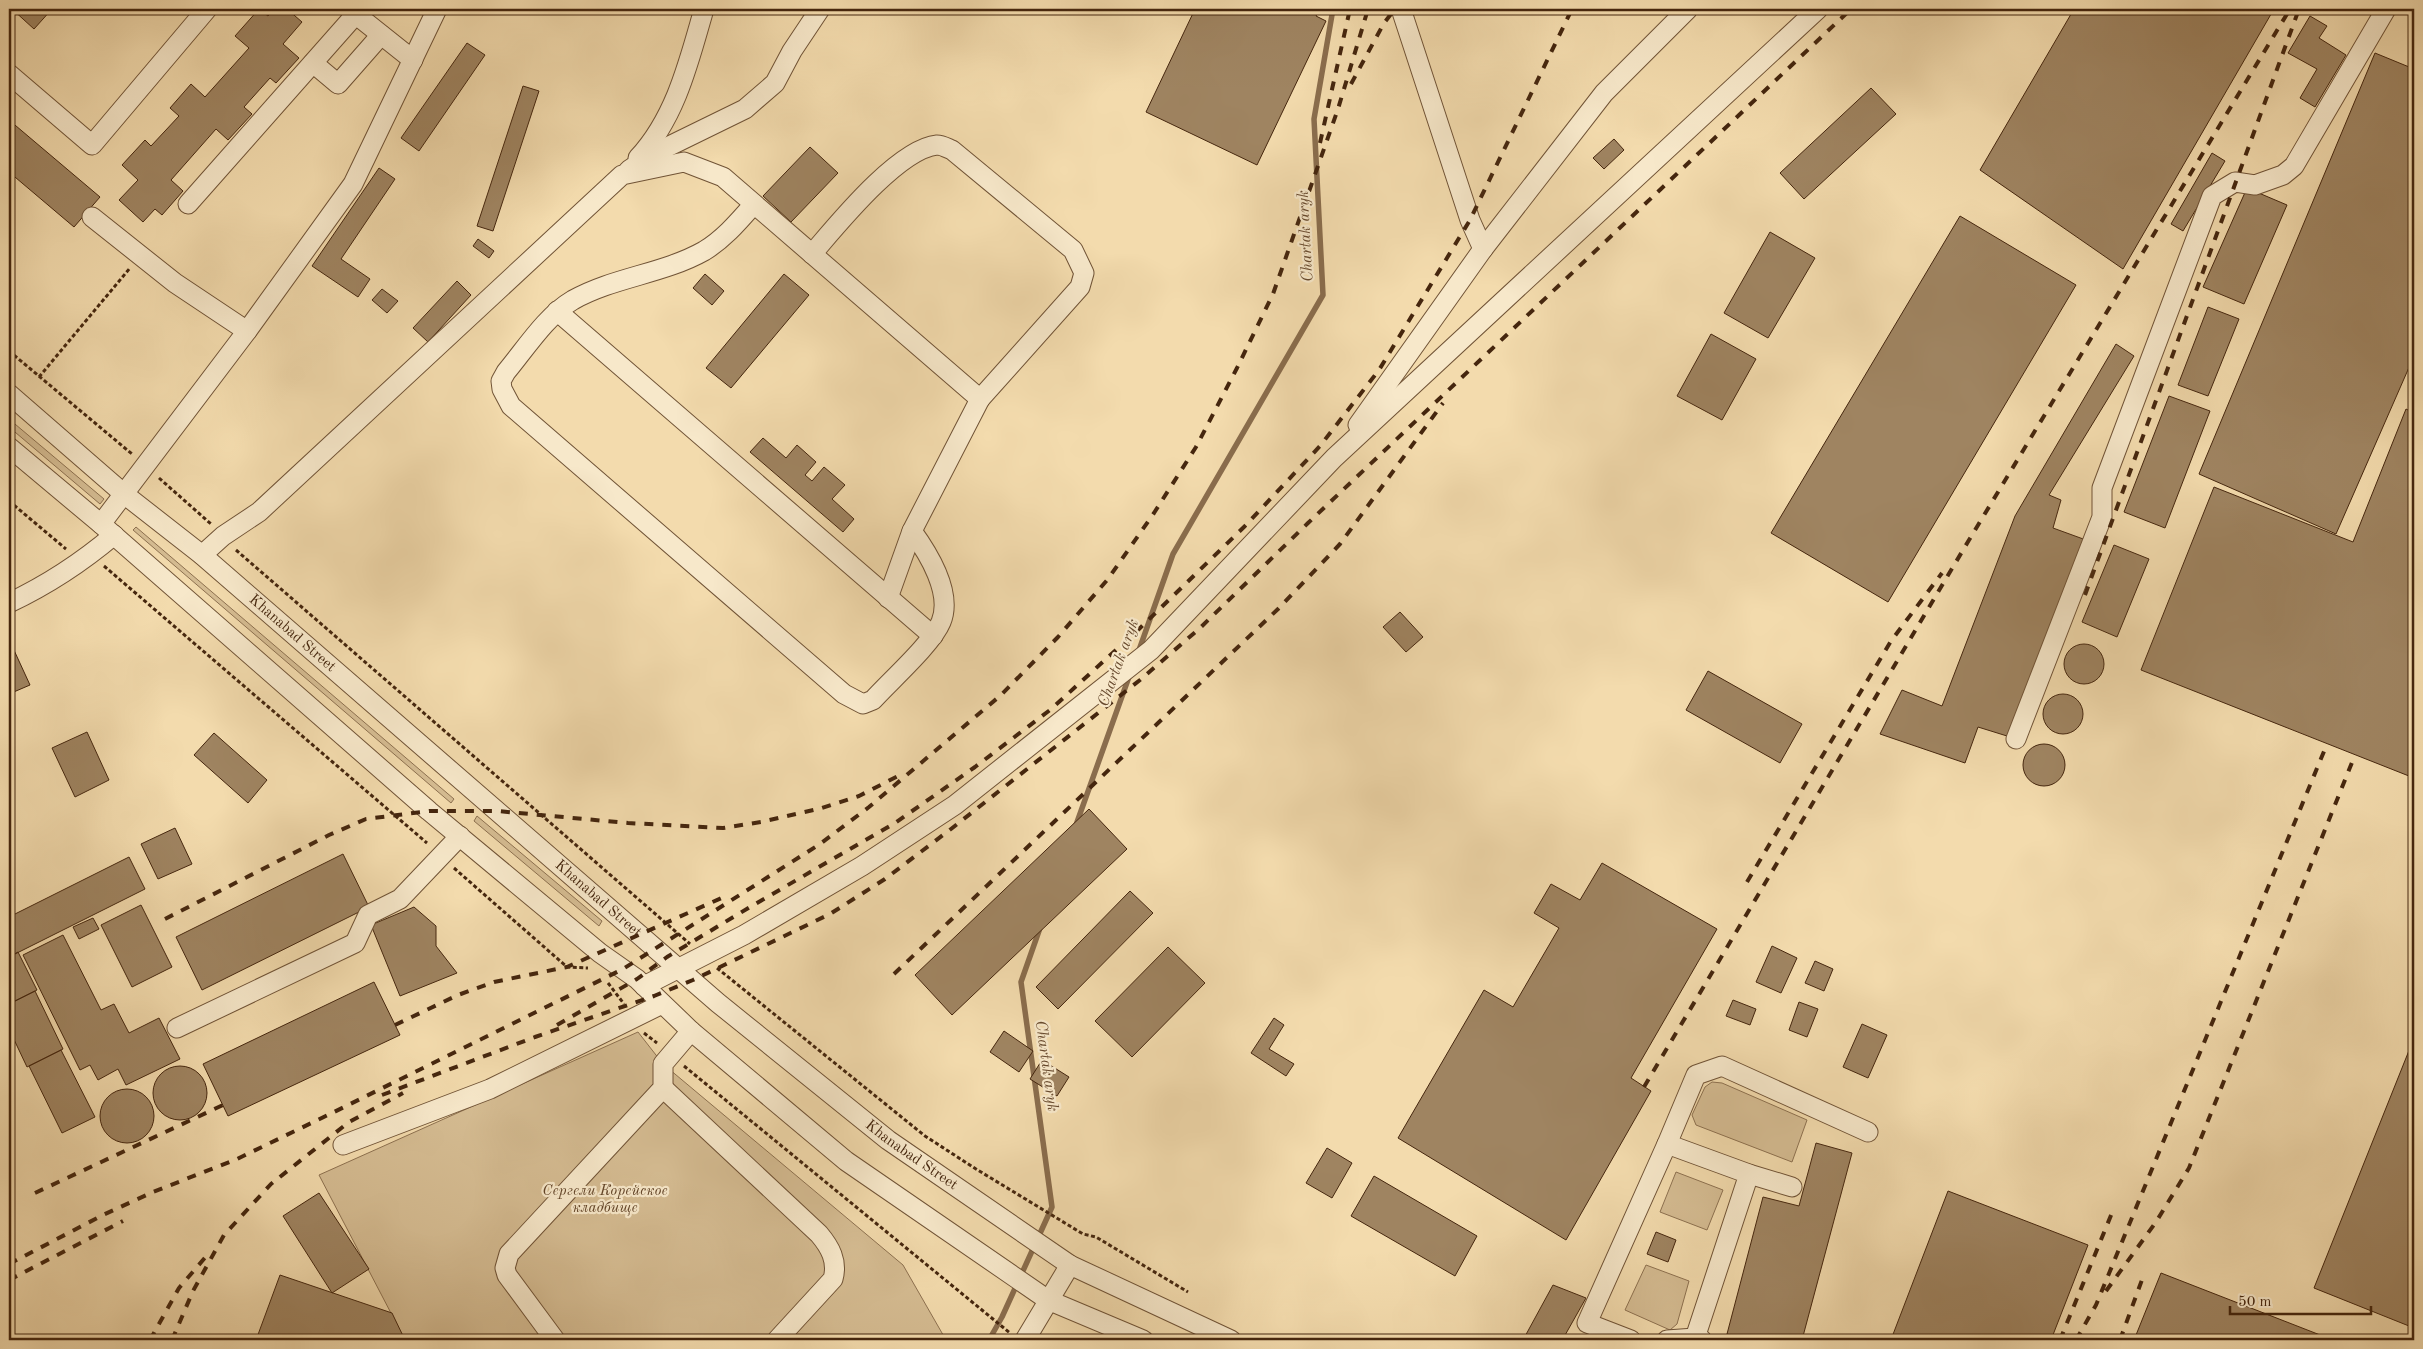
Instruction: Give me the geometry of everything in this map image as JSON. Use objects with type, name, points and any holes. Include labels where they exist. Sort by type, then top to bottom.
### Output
[{"type":"street","points":[[9,74],[92,145],[207,9]]},
{"type":"street","points":[[9,603],[46,586],[92,554],[108,530],[124,494],[144,465],[247,331],[353,184],[437,9]]},
{"type":"street","points":[[202,554],[223,536],[259,512],[622,175],[654,141],[670,112],[686,72],[704,9]]},
{"type":"street","points":[[622,175],[653,154],[745,109],[774,82],[820,9]]},
{"type":"street","points":[[1400,9],[1470,220],[1483,249]]},
{"type":"street","points":[[1334,458],[1483,249],[1604,93],[1688,9]]},
{"type":"street","points":[[644,986],[744,935],[870,861],[956,806],[1150,650],[1334,458],[1818,9]]},
{"type":"street","points":[[2016,739],[2102,517],[2102,488],[2212,196],[2235,182],[2256,185],[2282,174],[2294,166],[2386,9]]},
{"type":"street","points":[[188,204],[313,63],[352,12],[413,60]]},
{"type":"street","points":[[313,63],[338,84],[381,35]]},
{"type":"street","points":[[812,254],[876,184],[908,158],[926,148],[939,145],[952,150],[1073,250],[1084,273],[1080,287],[980,399],[912,531],[888,598]]},
{"type":"street","points":[[622,175],[684,162],[723,178],[980,399]]},
{"type":"street","points":[[754,204],[726,235],[705,250],[627,280],[596,288],[557,311],[506,372],[501,381],[502,389],[511,406],[836,688],[863,704],[873,700],[933,636],[942,621],[940,582],[928,553],[912,531]]},
{"type":"street","points":[[92,217],[175,283],[247,331]]},
{"type":"street","points":[[557,311],[933,636]]},
{"type":"street","name":"Khanabad Street","points":[[9,394],[124,494],[202,554],[718,1003],[888,1140],[1070,1265],[1231,1340]]},
{"type":"street","points":[[9,447],[108,530],[460,836],[582,938],[637,979],[691,1031],[846,1161],[1048,1300],[1143,1340]]},
{"type":"street","points":[[177,1028],[355,943],[368,915],[400,900],[460,836]]},
{"type":"street","points":[[343,1145],[490,1089],[662,1004]]},
{"type":"street","points":[[554,1340],[511,1282],[505,1268],[509,1254],[663,1088],[663,1064],[691,1031]]},
{"type":"street","points":[[1632,1340],[1587,1323],[1696,1075],[1722,1066],[1868,1132]]},
{"type":"street","points":[[663,1088],[819,1234],[830,1250],[836,1269],[833,1279],[777,1340]]},
{"type":"street","points":[[1667,1144],[1749,1174],[1792,1187]]},
{"type":"street","points":[[1668,1340],[1698,1339],[1749,1174]]},
{"type":"street","points":[[1019,1338],[1048,1300],[1070,1265]]},
{"type":"path","points":[[39,377],[140,255]]},
{"type":"path","points":[[9,351],[144,465],[223,536],[237,552],[703,956],[925,1136],[1084,1234],[1096,1237],[1188,1292]]},
{"type":"path","points":[[9,501],[68,550],[92,554],[387,809],[405,822],[567,967],[596,968]]},
{"type":"path","points":[[604,978],[635,1017],[640,1030],[1019,1338]]},
{"type":"path","points":[[1083,1340],[1088,1340]]},
{"type":"green space","points":[[9,419],[104,499],[100,504],[9,427]]},
{"type":"green space","points":[[136,527],[454,799],[451,803],[133,530]]},
{"type":"green space","points":[[477,816],[602,921],[599,926],[474,821]]},
{"type":"green space","name":"Сергели Корейское кладбище","points":[[638,1032],[663,1064],[903,1265],[946,1340],[405,1340],[319,1175]]},
{"type":"green space","points":[[1712,1082],[1722,1083],[1807,1120],[1792,1162],[1696,1125],[1692,1115],[1705,1087]]},
{"type":"green space","points":[[1676,1172],[1723,1190],[1707,1230],[1660,1212]]},
{"type":"green space","points":[[1646,1265],[1689,1281],[1677,1324],[1670,1330],[1625,1310]]},
{"type":"building","points":[[12,9],[52,9],[34,29]]},
{"type":"building","points":[[259,9],[268,16],[274,9],[287,9],[302,22],[283,44],[299,58],[276,83],[270,78],[244,107],[252,114],[228,140],[216,129],[171,180],[183,191],[162,215],[155,209],[143,222],[119,200],[138,180],[122,165],[145,140],[151,146],[179,116],[170,108],[191,84],[205,97],[249,48],[235,36]]},
{"type":"building","points":[[1195,9],[1320,9],[1316,16],[1326,21],[1257,165],[1146,112]]},
{"type":"building","points":[[2074,9],[2274,9],[2123,269],[1980,170]]},
{"type":"building","points":[[2310,16],[2327,26],[2319,38],[2346,55],[2315,107],[2300,98],[2317,69],[2288,53]]},
{"type":"building","points":[[467,43],[485,55],[419,151],[401,138]]},
{"type":"building","points":[[2375,53],[2414,69],[2414,356],[2336,534],[2199,474]]},
{"type":"building","points":[[523,86],[539,91],[493,231],[477,226]]},
{"type":"building","points":[[1871,88],[1896,114],[1804,199],[1780,173]]},
{"type":"building","points":[[9,120],[100,197],[74,227],[9,172]]},
{"type":"building","points":[[1614,139],[1624,150],[1604,169],[1593,158]]},
{"type":"building","points":[[810,147],[838,173],[791,222],[763,196]]},
{"type":"building","points":[[2212,153],[2225,161],[2183,231],[2171,224]]},
{"type":"building","points":[[379,168],[395,179],[341,259],[370,279],[358,297],[312,266]]},
{"type":"building","points":[[2247,188],[2287,205],[2244,304],[2203,287]]},
{"type":"building","points":[[1960,216],[2076,285],[1888,602],[1771,533]]},
{"type":"building","points":[[1770,232],[1815,258],[1768,338],[1724,313]]},
{"type":"building","points":[[478,239],[494,251],[489,258],[473,246]]},
{"type":"building","points":[[705,274],[724,291],[712,305],[693,288]]},
{"type":"building","points":[[784,274],[809,295],[731,388],[706,368]]},
{"type":"building","points":[[457,281],[471,295],[428,342],[413,328]]},
{"type":"building","points":[[382,289],[398,301],[387,313],[372,300]]},
{"type":"building","points":[[2208,307],[2239,319],[2208,396],[2178,385]]},
{"type":"building","points":[[1711,334],[1756,359],[1722,420],[1677,396]]},
{"type":"building","points":[[2116,344],[2134,356],[2049,495],[2061,500],[2053,528],[2086,540],[2007,736],[1978,727],[1965,763],[1880,734],[1902,690],[1942,706],[2015,516]]},
{"type":"building","points":[[2169,396],[2210,411],[2165,528],[2124,512]]},
{"type":"building","points":[[2406,409],[2414,413],[2414,778],[2141,670],[2214,487],[2353,542]]},
{"type":"building","points":[[763,438],[786,458],[797,445],[816,462],[805,475],[812,481],[824,467],[845,485],[832,499],[854,519],[843,532],[750,452]]},
{"type":"building","points":[[2114,545],[2149,559],[2117,637],[2082,622]]},
{"type":"building","points":[[1400,612],[1423,637],[1406,652],[1383,627]]},
{"type":"building","points":[[2088,644],[2095,647],[2101,653],[2104,664],[2103,672],[2095,681],[2088,684],[2080,684],[2073,681],[2065,672],[2064,660],[2067,653],[2076,645]]},
{"type":"building","points":[[13,648],[30,685],[9,694],[9,650]]},
{"type":"building","points":[[1708,671],[1802,724],[1780,763],[1686,710]]},
{"type":"building","points":[[2067,694],[2074,697],[2080,703],[2083,714],[2082,722],[2074,731],[2067,734],[2059,734],[2052,731],[2044,722],[2043,710],[2046,703],[2055,695]]},
{"type":"building","points":[[87,732],[109,780],[75,797],[52,748]]},
{"type":"building","points":[[214,733],[267,780],[248,803],[194,755]]},
{"type":"building","points":[[2044,744],[2059,750],[2065,765],[2059,780],[2044,786],[2029,780],[2023,765],[2029,750]]},
{"type":"building","points":[[1089,809],[1127,849],[952,1015],[915,975]]},
{"type":"building","points":[[175,828],[192,864],[158,879],[141,844]]},
{"type":"building","points":[[343,854],[369,907],[202,990],[176,937]]},
{"type":"building","points":[[129,857],[145,889],[9,957],[9,917]]},
{"type":"building","points":[[1602,863],[1717,929],[1631,1078],[1651,1091],[1566,1240],[1398,1138],[1484,990],[1513,1007],[1559,928],[1534,913],[1551,884],[1580,900]]},
{"type":"building","points":[[1130,891],[1153,913],[1058,1009],[1036,987]]},
{"type":"building","points":[[141,905],[172,967],[132,987],[101,925]]},
{"type":"building","points":[[414,907],[436,926],[436,946],[457,973],[400,996],[371,925]]},
{"type":"building","points":[[93,918],[99,929],[79,939],[73,927]]},
{"type":"building","points":[[63,935],[101,1010],[114,1004],[129,1033],[159,1018],[180,1059],[126,1085],[118,1069],[98,1080],[90,1065],[80,1070],[23,955]]},
{"type":"building","points":[[1772,946],[1797,958],[1781,993],[1756,982]]},
{"type":"building","points":[[1168,947],[1205,983],[1132,1057],[1095,1021]]},
{"type":"building","points":[[18,952],[37,990],[9,1004],[9,957]]},
{"type":"building","points":[[1815,961],[1833,969],[1824,991],[1805,983]]},
{"type":"building","points":[[374,982],[400,1035],[228,1116],[203,1064]]},
{"type":"building","points":[[35,991],[63,1049],[27,1067],[9,1029],[9,1004]]},
{"type":"building","points":[[1733,1000],[1756,1009],[1750,1025],[1726,1016]]},
{"type":"building","points":[[1799,1002],[1818,1009],[1807,1037],[1789,1030]]},
{"type":"building","points":[[1274,1018],[1284,1025],[1269,1049],[1294,1064],[1286,1076],[1251,1053]]},
{"type":"building","points":[[1862,1024],[1887,1035],[1868,1078],[1843,1067]]},
{"type":"building","points":[[1004,1031],[1033,1051],[1019,1072],[990,1052]]},
{"type":"building","points":[[2414,1038],[2414,1328],[2314,1288]]},
{"type":"building","points":[[61,1050],[95,1117],[62,1133],[29,1066]]},
{"type":"building","points":[[1042,1060],[1069,1077],[1057,1096],[1030,1079]]},
{"type":"building","points":[[175,1066],[185,1066],[195,1070],[203,1078],[207,1093],[203,1108],[195,1116],[185,1120],[175,1120],[165,1116],[157,1108],[153,1098],[153,1088],[157,1078],[165,1070]]},
{"type":"building","points":[[122,1089],[132,1089],[142,1093],[150,1101],[154,1116],[150,1131],[142,1139],[132,1143],[122,1143],[112,1139],[104,1131],[100,1121],[100,1111],[104,1101],[112,1093]]},
{"type":"building","points":[[1816,1143],[1852,1153],[1802,1340],[1749,1340],[1727,1334],[1763,1197],[1799,1206]]},
{"type":"building","points":[[1327,1148],[1352,1163],[1332,1198],[1306,1183]]},
{"type":"building","points":[[1374,1176],[1477,1236],[1455,1276],[1351,1216]]},
{"type":"building","points":[[1948,1191],[2088,1245],[2051,1340],[1899,1340],[1892,1337]]},
{"type":"building","points":[[319,1193],[369,1269],[332,1293],[283,1216]]},
{"type":"building","points":[[1656,1232],[1676,1240],[1668,1262],[1647,1254]]},
{"type":"building","points":[[2161,1273],[2333,1340],[2134,1340]]},
{"type":"building","points":[[280,1275],[392,1313],[405,1340],[256,1340]]},
{"type":"building","points":[[1553,1285],[1586,1298],[1564,1337],[1574,1340],[1523,1340]]},
{"type":"waterway","name":"Chartak aryk","points":[[1138,653],[1173,554],[1323,295],[1314,119],[1333,9]]},
{"type":"waterway","name":"Chartak aryk","points":[[1076,825],[1130,674]]},
{"type":"waterway","name":"Chartak aryk","points":[[989,1340],[1002,1317],[1052,1207],[1021,982],[1040,928]]},
{"type":"railway","points":[[1320,143],[1350,9]]},
{"type":"railway","points":[[9,1264],[103,1215],[153,1192],[237,1159],[623,969],[820,844],[869,807],[1001,695],[1058,637],[1108,579],[1154,513],[1196,447],[1273,294],[1338,109],[1368,9]]},
{"type":"railway","points":[[1351,84],[1384,23],[1395,9]]},
{"type":"railway","points":[[557,1025],[637,979],[667,957],[750,907],[895,823],[975,767],[1050,710],[1139,629],[1245,526],[1320,446],[1379,370],[1470,220],[1572,9]]},
{"type":"railway","points":[[382,1095],[693,980],[830,914],[885,879],[1140,680],[1200,628],[1308,523],[1851,9]]},
{"type":"railway","points":[[1644,1087],[1969,540],[2290,9]]},
{"type":"railway","points":[[2085,595],[2299,9]]},
{"type":"railway","points":[[894,974],[1278,609],[1340,544],[1443,403]]},
{"type":"railway","points":[[1747,882],[1891,641],[1942,573]]},
{"type":"railway","points":[[2076,1340],[2096,1305],[2327,744]]},
{"type":"railway","points":[[2106,1291],[2156,1222],[2189,1168],[2355,755]]},
{"type":"railway","points":[[165,919],[329,835],[366,819],[429,811],[497,811],[628,823],[723,828],[761,822],[822,808],[859,796],[900,775]]},
{"type":"railway","points":[[395,1025],[458,995],[494,982],[567,967],[726,896]]},
{"type":"railway","points":[[172,1340],[193,1291],[224,1235],[271,1184],[349,1122],[403,1093]]},
{"type":"railway","points":[[35,1193],[223,1105]]},
{"type":"railway","points":[[2060,1340],[2114,1208]]},
{"type":"railway","points":[[9,1280],[123,1221]]},
{"type":"railway","points":[[150,1340],[179,1288],[209,1253]]},
{"type":"railway","points":[[2120,1340],[2143,1277]]}]
